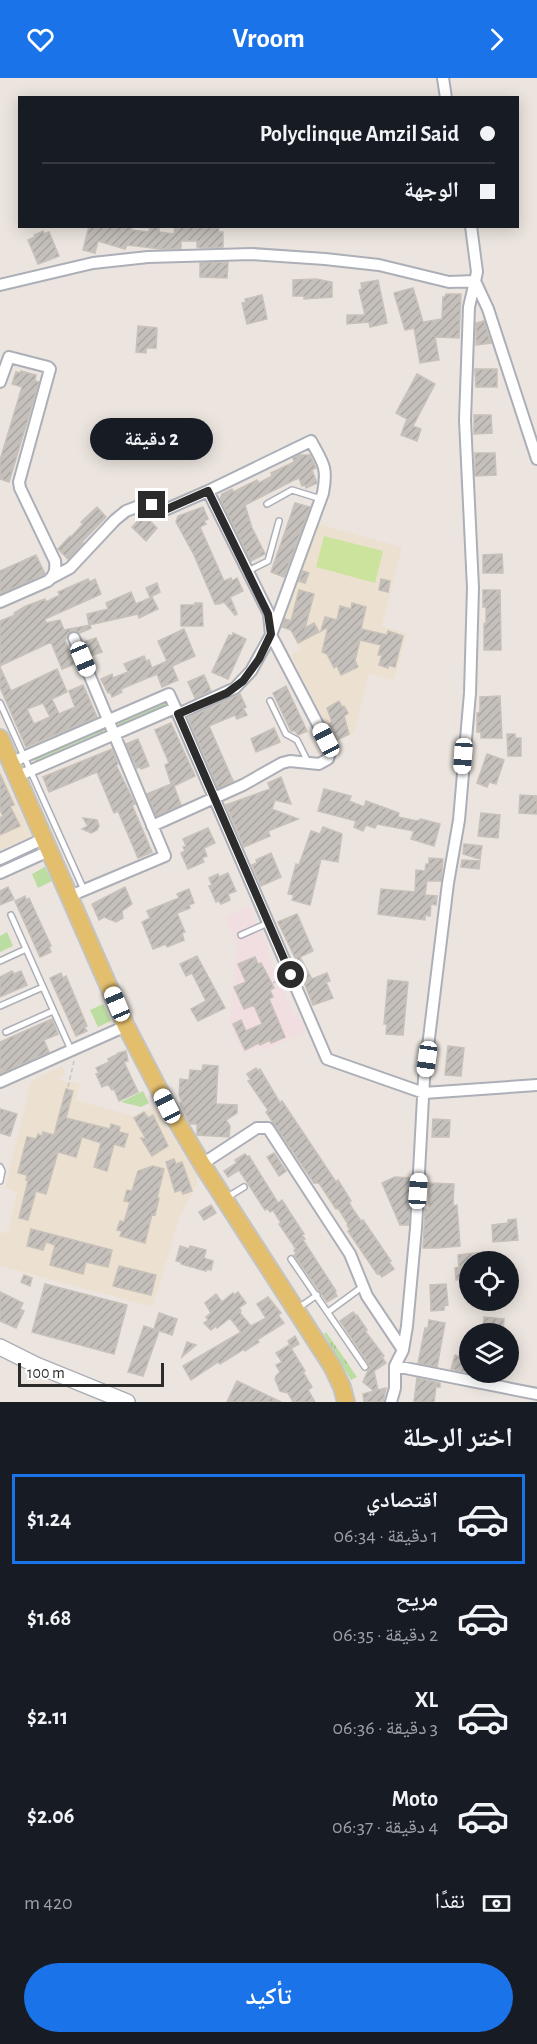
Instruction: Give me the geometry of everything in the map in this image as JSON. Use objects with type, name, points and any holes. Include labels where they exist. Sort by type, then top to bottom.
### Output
[{"type":"main road","points":[[0,738],[21,767],[48,844],[77,893],[126,1026],[167,1106],[332,1366],[346,1402]]},
{"type":"main road","points":[[0,1347],[36,1365],[127,1402]]},
{"type":"street","points":[[443,78],[446,96]]},
{"type":"street","points":[[391,1402],[395,1388],[395,1366],[403,1350],[409,1305],[424,1093],[448,883],[459,820],[470,693],[473,588],[465,460],[465,394],[469,308],[477,272],[471,228]]},
{"type":"street","points":[[0,285],[93,263],[148,257],[252,254],[379,265],[449,282],[475,281]]},
{"type":"street","points":[[475,281],[488,309],[537,459]]},
{"type":"street","points":[[0,382],[9,357],[50,369],[19,482],[55,561],[56,569],[53,577]]},
{"type":"street","points":[[0,602],[48,581],[70,568],[126,511],[139,506],[152,505],[167,509],[311,441],[325,466],[326,476],[321,499],[271,634],[251,671],[235,688],[21,767]]},
{"type":"street","points":[[152,826],[213,799],[282,763],[290,761],[319,764],[328,759],[330,752],[271,634],[268,614],[208,491]]},
{"type":"street","points":[[74,638],[165,856],[77,893]]},
{"type":"street","points":[[21,767],[109,720],[169,693],[327,1059],[424,1093],[537,1085]]},
{"type":"street","points":[[0,859],[48,844]]},
{"type":"street","points":[[0,873],[48,844]]},
{"type":"street","points":[[0,1082],[126,1026]]},
{"type":"street","points":[[202,1164],[257,1128],[268,1128],[350,1254],[362,1287],[403,1350]]},
{"type":"street","points":[[395,1366],[537,1394]]},
{"type":"lane","points":[[267,504],[292,490],[321,499]]},
{"type":"lane","points":[[248,571],[268,561],[279,521]]},
{"type":"lane","points":[[270,701],[286,734],[297,740],[309,764]]},
{"type":"lane","points":[[0,703],[21,767],[77,893]]},
{"type":"lane","points":[[11,915],[53,1011],[74,1050]]},
{"type":"lane","points":[[242,934],[268,923]]},
{"type":"lane","points":[[0,961],[26,949]]},
{"type":"lane","points":[[0,1006],[43,987]]},
{"type":"lane","points":[[6,1032],[53,1011]]},
{"type":"lane","points":[[0,1167],[2,1171],[0,1181]]},
{"type":"lane","points":[[224,1199],[243,1187]]},
{"type":"lane","points":[[291,1259],[365,1367]]},
{"type":"lane","points":[[328,1312],[362,1287]]},
{"type":"lane","points":[[296,1310],[316,1295]]},
{"type":"path","points":[[68,1087],[74,1050]]},
{"type":"shaded area","points":[[318,524],[402,547],[382,626],[407,633],[394,680],[369,674],[354,733],[335,743],[291,655],[300,649],[289,629],[281,626]]},
{"type":"shaded area","points":[[0,767],[31,836],[0,850]]},
{"type":"shaded area","points":[[249,906],[269,949],[266,951],[294,1015],[298,1014],[306,1032],[265,1050],[256,1048],[244,1054],[229,1024],[237,945],[225,917]]},
{"type":"shaded area","points":[[62,1066],[65,1075],[58,1080],[80,1084],[76,1100],[134,1116],[155,1106],[198,1177],[196,1186],[180,1216],[153,1307],[0,1266],[0,1232],[8,1233],[17,1192],[5,1188],[31,1081]]},
{"type":"green space","points":[[324,536],[383,551],[375,583],[316,567]]},
{"type":"green space","points":[[165,702],[166,705],[119,725],[117,722]]},
{"type":"green space","points":[[105,727],[106,730],[35,761],[34,758]]},
{"type":"green space","points":[[45,867],[52,881],[38,888],[32,874]]},
{"type":"green space","points":[[7,932],[13,946],[0,952],[0,936]]},
{"type":"green space","points":[[103,1004],[111,1021],[98,1027],[90,1010]]},
{"type":"green space","points":[[143,1091],[149,1103],[141,1107],[121,1102]]},
{"type":"green space","points":[[326,1332],[357,1377],[351,1380],[324,1334]]},
{"type":"building","points":[[88,228],[132,228],[131,230],[149,232],[150,228],[159,228],[159,232],[174,234],[175,228],[219,228],[218,232],[223,232],[223,247],[200,248],[197,247],[197,241],[181,241],[181,249],[127,245],[125,249],[98,241],[95,253],[83,250]]},
{"type":"building","points":[[43,231],[44,234],[49,232],[59,256],[38,264],[28,240]]},
{"type":"building","points":[[228,262],[227,278],[200,277],[200,263]]},
{"type":"building","points":[[316,279],[332,282],[332,297],[304,299],[304,296],[293,296],[293,280]]},
{"type":"building","points":[[378,280],[387,323],[370,327],[369,322],[347,324],[347,315],[365,315],[359,290],[362,289],[361,283]]},
{"type":"building","points":[[413,288],[423,322],[442,319],[443,297],[446,294],[461,294],[459,338],[435,337],[439,360],[420,363],[414,328],[405,330],[394,293]]},
{"type":"building","points":[[262,295],[267,319],[247,324],[242,303],[246,302],[245,299]]},
{"type":"building","points":[[484,321],[491,343],[476,345],[476,323]]},
{"type":"building","points":[[138,326],[157,328],[156,348],[146,348],[146,353],[136,352]]},
{"type":"building","points":[[475,369],[497,369],[497,387],[476,387]]},
{"type":"building","points":[[16,372],[36,375],[35,381],[39,382],[9,482],[0,479],[0,460],[22,387],[12,384]]},
{"type":"building","points":[[417,374],[435,384],[413,426],[421,429],[417,441],[401,435],[407,419],[396,413]]},
{"type":"building","points":[[474,415],[491,415],[492,433],[474,434]]},
{"type":"building","points":[[475,453],[495,453],[496,475],[475,476]]},
{"type":"building","points":[[310,455],[316,468],[312,470],[317,483],[306,488],[305,485],[302,486],[299,478],[245,505],[252,528],[265,554],[251,561],[220,499],[222,494],[232,489],[233,492],[257,480],[259,483],[272,476],[271,473],[294,462],[293,458]]},
{"type":"building","points":[[295,503],[310,507],[284,577],[271,572]]},
{"type":"building","points":[[97,507],[106,517],[68,559],[58,549]]},
{"type":"building","points":[[203,507],[208,519],[204,521],[206,524],[200,527],[224,581],[237,578],[243,591],[230,597],[237,614],[235,615],[224,602],[215,604],[194,555],[176,522],[178,516]]},
{"type":"building","points":[[144,515],[157,528],[146,541],[132,527]]},
{"type":"building","points":[[502,554],[503,573],[483,573],[483,555]]},
{"type":"building","points":[[36,555],[45,574],[0,594],[0,571]]},
{"type":"building","points":[[303,571],[309,573],[305,583],[299,581]]},
{"type":"building","points":[[88,579],[90,582],[95,579],[101,594],[45,619],[46,623],[60,620],[64,630],[90,625],[91,628],[80,633],[71,631],[65,640],[75,664],[62,669],[51,642],[0,666],[0,621],[15,615],[14,613],[26,606],[45,599],[46,602],[60,595],[58,592]]},
{"type":"building","points":[[381,579],[390,581],[388,592],[379,590]]},
{"type":"building","points":[[157,583],[160,592],[150,597],[146,588]]},
{"type":"building","points":[[299,590],[314,594],[305,628],[314,623],[319,632],[298,643],[291,630],[282,627],[285,619],[291,621]]},
{"type":"building","points":[[483,590],[500,590],[501,650],[484,650],[486,607],[483,607]]},
{"type":"building","points":[[131,592],[136,604],[152,597],[158,609],[139,618],[138,614],[89,625],[87,614],[108,609],[106,603]]},
{"type":"building","points":[[195,603],[202,603],[203,626],[181,626],[181,605],[195,605]]},
{"type":"building","points":[[352,603],[366,607],[361,629],[387,635],[388,631],[403,636],[395,667],[388,665],[388,668],[379,665],[382,655],[378,655],[381,645],[360,640],[355,661],[358,667],[341,675],[337,666],[334,668],[327,654],[322,652],[328,627],[321,631],[325,617],[337,620],[340,606],[351,609]]},
{"type":"building","points":[[184,629],[195,656],[172,666],[178,680],[162,687],[157,674],[121,689],[122,692],[112,697],[110,692],[108,693],[101,679],[112,674],[113,678],[128,672],[124,664],[144,656],[146,661],[149,660],[152,668],[167,661],[158,641]]},
{"type":"building","points":[[233,633],[246,639],[228,679],[212,672],[229,635],[232,636]]},
{"type":"building","points":[[96,638],[102,652],[90,656],[84,642]]},
{"type":"building","points":[[0,667],[11,691],[57,669],[67,692],[52,699],[59,714],[75,707],[69,691],[83,685],[97,717],[26,747],[0,687]],"holes":[[[43,703],[50,717],[34,724],[27,709]]]},
{"type":"building","points":[[204,675],[211,691],[195,698],[188,682]]},
{"type":"building","points":[[286,686],[307,731],[298,735],[295,731],[291,731],[273,693]]},
{"type":"building","points":[[240,694],[247,715],[237,719],[235,715],[209,726],[233,781],[218,788],[188,718]]},
{"type":"building","points":[[500,696],[502,738],[481,738],[481,732],[477,732],[480,697]]},
{"type":"building","points":[[339,701],[348,713],[344,716],[349,734],[337,740],[329,724],[332,722],[327,708]]},
{"type":"building","points":[[171,723],[195,776],[174,786],[181,805],[156,816],[147,794],[171,784],[165,765],[169,763],[155,730]]},
{"type":"building","points":[[274,728],[280,742],[256,752],[251,739]]},
{"type":"building","points":[[507,734],[515,734],[515,738],[521,738],[521,756],[508,756]]},
{"type":"building","points":[[138,739],[149,766],[141,769],[137,768],[126,744]]},
{"type":"building","points":[[112,749],[118,764],[116,765],[135,804],[132,805],[152,852],[138,858],[118,811],[114,813],[97,772],[49,792],[43,777]]},
{"type":"building","points":[[487,754],[504,760],[496,784],[489,782],[487,787],[477,783]]},
{"type":"building","points":[[0,774],[14,805],[10,806],[20,826],[0,835],[0,818],[3,816],[0,810]]},
{"type":"building","points":[[281,777],[291,804],[275,800],[272,809],[298,819],[268,831],[270,836],[244,847],[226,805],[270,789],[268,783]]},
{"type":"building","points":[[324,789],[351,796],[349,801],[364,807],[366,801],[399,813],[398,817],[417,821],[421,819],[440,824],[434,846],[411,839],[414,831],[377,824],[375,828],[366,825],[363,831],[354,827],[356,821],[318,811]]},
{"type":"building","points":[[520,795],[537,796],[537,814],[519,813]]},
{"type":"building","points":[[481,813],[500,815],[498,838],[478,836]]},
{"type":"building","points":[[83,818],[97,820],[99,826],[97,830],[91,833],[82,829],[88,826]]},
{"type":"building","points":[[323,827],[342,834],[338,862],[321,859],[310,905],[292,900],[294,895],[288,894],[296,864],[299,865],[311,831],[320,834]]},
{"type":"building","points":[[208,828],[215,843],[204,848],[207,856],[202,858],[204,862],[188,869],[181,853],[185,851],[183,847],[186,846],[183,839]]},
{"type":"building","points":[[464,844],[482,846],[480,859],[463,854]]},
{"type":"building","points":[[271,853],[281,877],[261,886],[252,865],[257,863],[256,860]]},
{"type":"building","points":[[429,858],[443,859],[441,881],[427,881],[425,895],[437,896],[436,905],[431,904],[430,916],[425,915],[425,920],[378,914],[381,889],[415,892],[416,870],[425,871]]},
{"type":"building","points":[[462,860],[480,861],[479,869],[461,867]]},
{"type":"building","points":[[228,873],[236,891],[228,894],[230,900],[221,904],[219,901],[216,902],[209,886],[212,885],[209,878]]},
{"type":"building","points":[[8,887],[14,899],[0,905],[0,891]]},
{"type":"building","points":[[125,887],[132,904],[122,911],[123,918],[116,922],[104,917],[99,920],[92,904]]},
{"type":"building","points":[[189,889],[194,903],[189,905],[190,908],[177,913],[185,932],[182,933],[184,940],[167,947],[166,944],[153,949],[142,922],[150,918],[147,911],[179,898],[177,894]]},
{"type":"building","points":[[25,896],[26,900],[29,898],[51,946],[49,947],[51,952],[40,957],[15,901]]},
{"type":"building","points":[[297,914],[313,951],[300,957],[312,979],[327,973],[330,981],[326,982],[333,998],[313,1005],[304,982],[306,981],[278,922]]},
{"type":"building","points":[[197,956],[225,1008],[198,1021],[191,1009],[206,1001],[192,973],[186,976],[180,964]]},
{"type":"building","points":[[255,957],[258,964],[261,963],[274,988],[270,990],[273,997],[269,999],[285,1037],[271,1043],[270,1040],[260,1045],[259,1043],[245,1050],[233,1024],[241,1020],[246,1031],[262,1024],[254,1005],[244,1009],[234,987],[246,982],[238,964]]},
{"type":"building","points":[[12,971],[14,974],[21,971],[27,985],[0,997],[0,977]]},
{"type":"building","points":[[61,973],[63,978],[66,976],[87,1026],[84,1027],[87,1031],[76,1036],[50,978]]},
{"type":"building","points":[[388,980],[408,982],[403,1035],[386,1034],[387,1024],[384,1024]]},
{"type":"building","points":[[52,1019],[58,1034],[44,1040],[49,1052],[0,1074],[0,1042]]},
{"type":"building","points":[[448,1046],[464,1048],[461,1076],[445,1075]]},
{"type":"building","points":[[126,1051],[128,1061],[124,1062],[138,1092],[119,1101],[114,1089],[112,1090],[108,1084],[102,1087],[96,1074],[99,1073],[96,1068],[109,1062],[108,1059],[118,1053]]},
{"type":"building","points":[[203,1065],[218,1066],[216,1104],[237,1105],[237,1113],[226,1120],[230,1126],[229,1137],[197,1135],[197,1124],[190,1124],[180,1103],[182,1102],[179,1095],[180,1079],[189,1080],[190,1070],[202,1071]]},
{"type":"building","points":[[256,1068],[258,1071],[260,1069],[280,1103],[282,1101],[336,1182],[338,1180],[351,1201],[349,1202],[352,1208],[391,1261],[389,1262],[394,1269],[382,1277],[379,1273],[377,1274],[348,1231],[350,1230],[348,1224],[338,1208],[336,1209],[319,1183],[314,1183],[266,1112],[268,1110],[248,1081],[251,1080],[247,1074]]},
{"type":"building","points":[[66,1089],[73,1091],[66,1118],[110,1129],[111,1124],[120,1127],[119,1132],[128,1134],[124,1147],[114,1144],[107,1171],[94,1167],[101,1143],[82,1137],[76,1157],[58,1152],[46,1194],[36,1191],[28,1220],[19,1218],[28,1181],[26,1180],[27,1175],[18,1173],[27,1137],[36,1139],[38,1134],[42,1136],[43,1132],[54,1135]]},
{"type":"building","points":[[0,1109],[17,1114],[10,1136],[0,1133]]},
{"type":"building","points":[[144,1112],[148,1118],[153,1115],[168,1146],[152,1156],[141,1138],[146,1139],[134,1118]]},
{"type":"building","points":[[433,1119],[450,1120],[449,1137],[432,1137]]},
{"type":"building","points":[[274,1153],[286,1171],[279,1176],[267,1157]]},
{"type":"building","points":[[245,1154],[249,1156],[278,1203],[282,1200],[304,1234],[302,1235],[305,1239],[303,1240],[336,1291],[337,1296],[327,1302],[294,1255],[296,1249],[279,1224],[281,1223],[273,1210],[270,1212],[267,1208],[265,1210],[239,1170],[228,1177],[224,1171],[237,1163],[235,1160]]},
{"type":"building","points":[[174,1159],[176,1164],[182,1162],[192,1191],[183,1194],[181,1190],[175,1192],[166,1162]]},
{"type":"building","points":[[153,1166],[164,1169],[155,1215],[152,1214],[145,1243],[120,1236],[122,1231],[117,1230],[120,1221],[124,1222],[130,1202],[124,1201],[127,1190],[132,1191],[138,1171]]},
{"type":"building","points":[[395,1177],[411,1178],[409,1225],[400,1225],[382,1183]]},
{"type":"building","points":[[429,1183],[454,1184],[453,1206],[457,1205],[460,1246],[423,1248],[425,1209],[429,1210]]},
{"type":"building","points":[[211,1205],[216,1213],[204,1220],[199,1212]]},
{"type":"building","points":[[516,1219],[518,1240],[493,1242],[492,1225],[508,1223],[508,1220]]},
{"type":"building","points":[[31,1229],[112,1250],[108,1267],[86,1262],[83,1274],[50,1265],[55,1245],[46,1242],[43,1250],[27,1246]]},
{"type":"building","points":[[180,1246],[206,1250],[204,1258],[213,1261],[211,1270],[206,1271],[176,1261]]},
{"type":"building","points":[[119,1266],[156,1275],[151,1295],[113,1286]]},
{"type":"building","points":[[459,1267],[459,1280],[456,1280],[455,1268]]},
{"type":"building","points":[[24,1275],[32,1278],[30,1286],[21,1282]]},
{"type":"building","points":[[45,1284],[127,1305],[114,1354],[32,1332]]},
{"type":"building","points":[[446,1284],[448,1305],[444,1306],[444,1310],[431,1311],[430,1285]]},
{"type":"building","points":[[0,1292],[23,1303],[20,1309],[24,1311],[16,1328],[0,1321]]},
{"type":"building","points":[[238,1292],[246,1303],[239,1308],[240,1313],[251,1326],[266,1318],[257,1304],[268,1297],[281,1313],[278,1315],[284,1323],[257,1340],[259,1342],[245,1351],[244,1349],[220,1364],[218,1362],[191,1380],[183,1366],[241,1332],[230,1318],[211,1330],[204,1323],[208,1320],[206,1317],[211,1313],[205,1303],[216,1294],[222,1302],[233,1293],[234,1295]]},
{"type":"building","points":[[353,1312],[384,1356],[382,1357],[386,1363],[374,1371],[378,1390],[386,1388],[383,1402],[364,1402],[363,1394],[374,1391],[363,1382],[370,1366],[340,1321]]},
{"type":"building","points":[[159,1313],[177,1319],[172,1335],[154,1329]]},
{"type":"building","points":[[484,1317],[504,1319],[504,1323],[484,1323]]},
{"type":"building","points":[[429,1320],[445,1323],[437,1367],[418,1363],[425,1328],[428,1328]]},
{"type":"building","points":[[144,1326],[159,1331],[143,1376],[128,1372]]},
{"type":"building","points":[[295,1336],[299,1344],[292,1348],[288,1341]]},
{"type":"building","points":[[187,1342],[196,1345],[182,1357]]},
{"type":"building","points":[[289,1345],[305,1371],[303,1372],[312,1387],[308,1390],[315,1402],[293,1402],[288,1393],[280,1391],[275,1379],[280,1372],[276,1365],[282,1362],[276,1353]]},
{"type":"building","points":[[455,1355],[459,1356],[459,1371],[451,1369]]},
{"type":"building","points":[[417,1378],[440,1383],[440,1387],[436,1387],[434,1402],[414,1402]]},
{"type":"building","points":[[237,1381],[281,1402],[227,1402]]},
{"type":"route","points":[[152,505],[167,509],[208,491],[268,614],[271,634],[259,659],[243,681],[227,693],[178,714],[291,975]]}]
